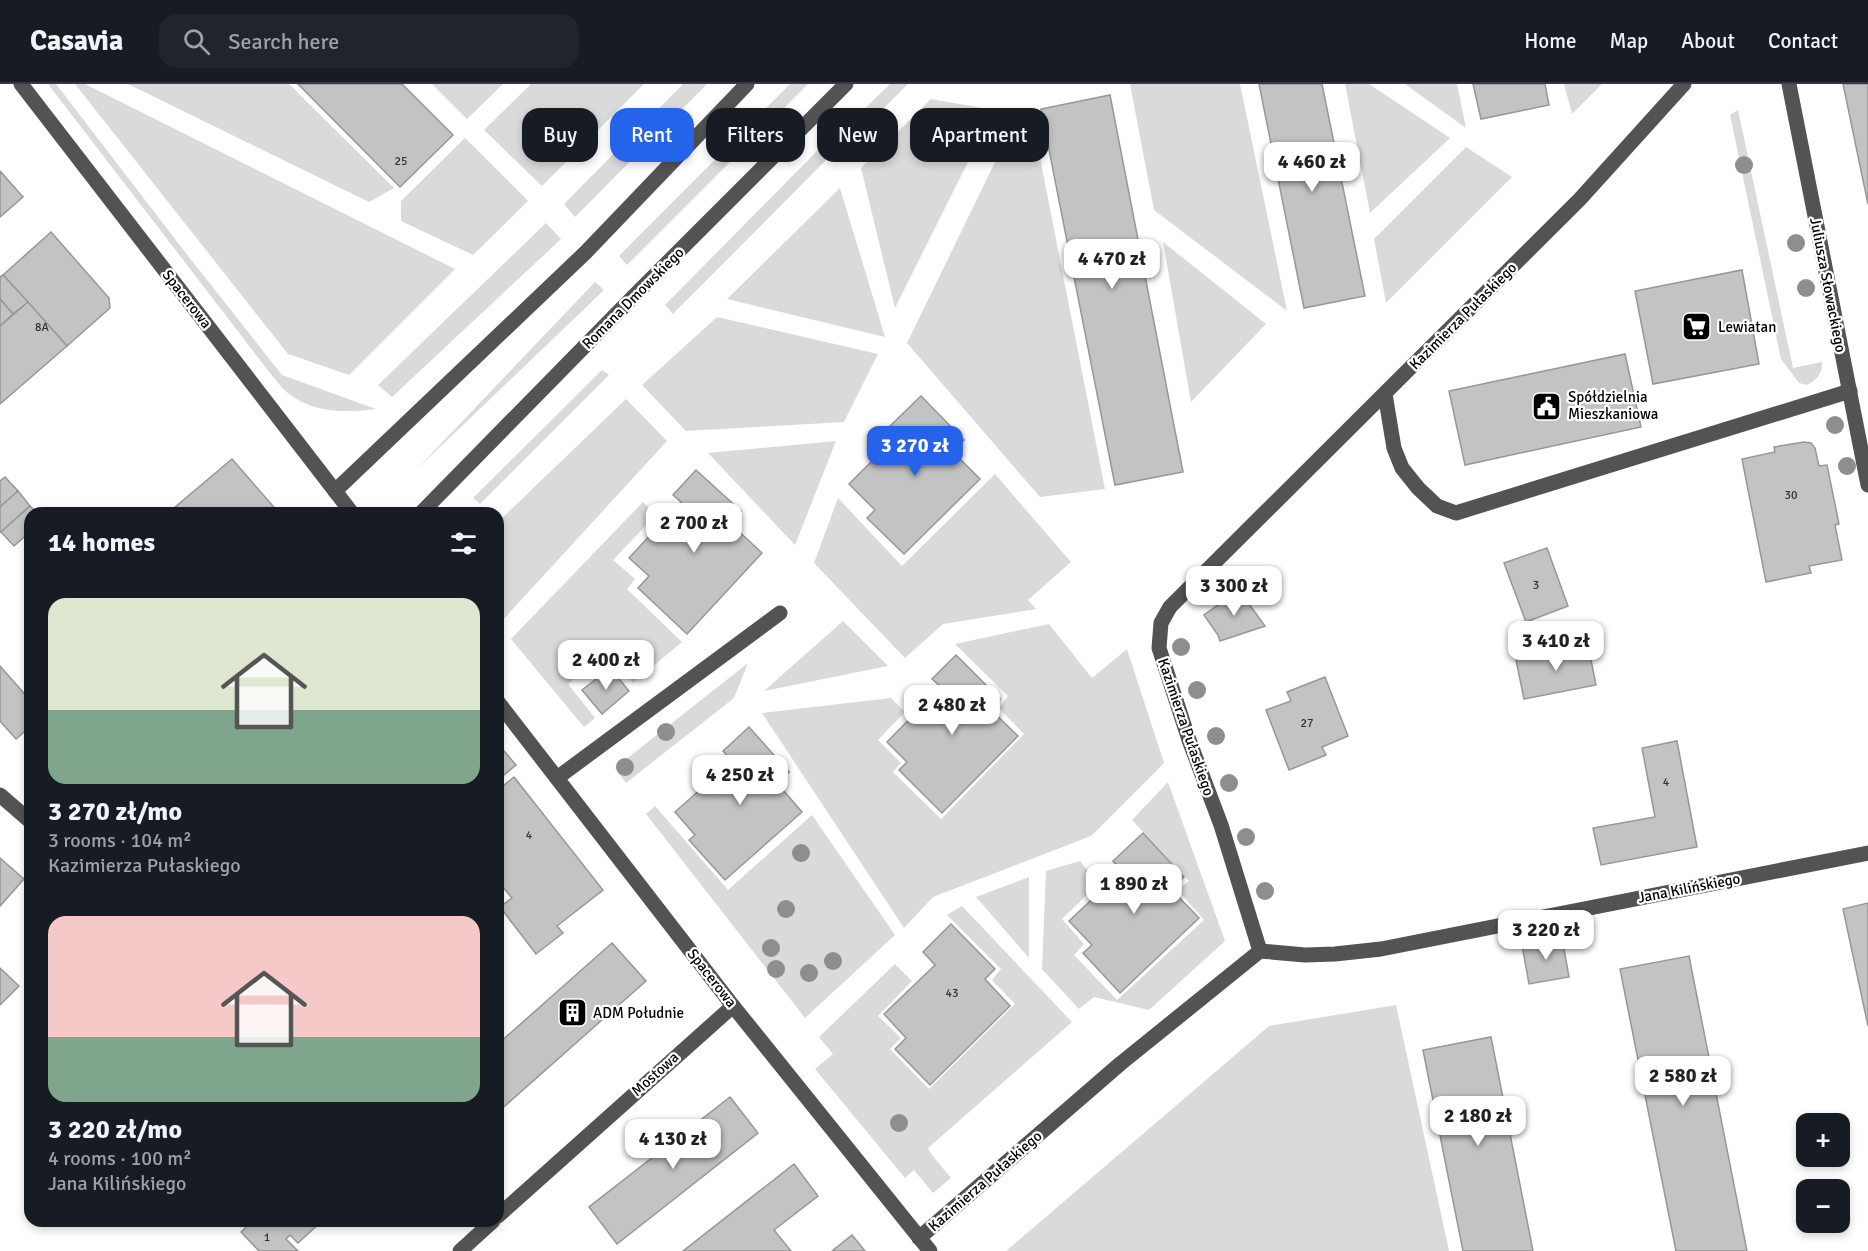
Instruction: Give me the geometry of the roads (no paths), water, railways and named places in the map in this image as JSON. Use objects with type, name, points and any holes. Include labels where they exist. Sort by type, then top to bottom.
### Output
[{"type":"street","name":"Spacerowa","points":[[21,84],[347,507]]},
{"type":"street","points":[[335,491],[586,252],[747,84]]},
{"type":"street","name":"Romana Dmowskiego","points":[[427,507],[846,84]]},
{"type":"street","name":"Kazimierza Pułaskiego","points":[[920,1238],[1120,1064],[1260,951],[1221,825],[1189,740],[1159,648],[1161,623],[1170,608],[1580,199],[1684,84]]},
{"type":"street","name":"Juliusza Słowackiego","points":[[1789,84],[1868,486]]},
{"type":"street","points":[[1385,394],[1394,448],[1402,468],[1437,506],[1456,513],[1850,391]]},
{"type":"street","points":[[556,778],[780,613]]},
{"type":"street","name":"Spacerowa","points":[[504,710],[733,1006],[930,1251]]},
{"type":"street","points":[[0,795],[24,816]]},
{"type":"street","name":"Jana Kilińskiego","points":[[1260,951],[1305,955],[1381,949],[1868,853]]},
{"type":"street","name":"Mostowa","points":[[504,1210],[733,1006]]},
{"type":"street","name":"Mostowa","points":[[460,1251],[486,1227]]},
{"type":"place","name":"Lewiatan","points":[[1697,327]]},
{"type":"place","name":"Spółdzielnia Mieszkaniowa","points":[[1547,406]]},
{"type":"place","name":"ADM Południe","points":[[572,1013]]}]
